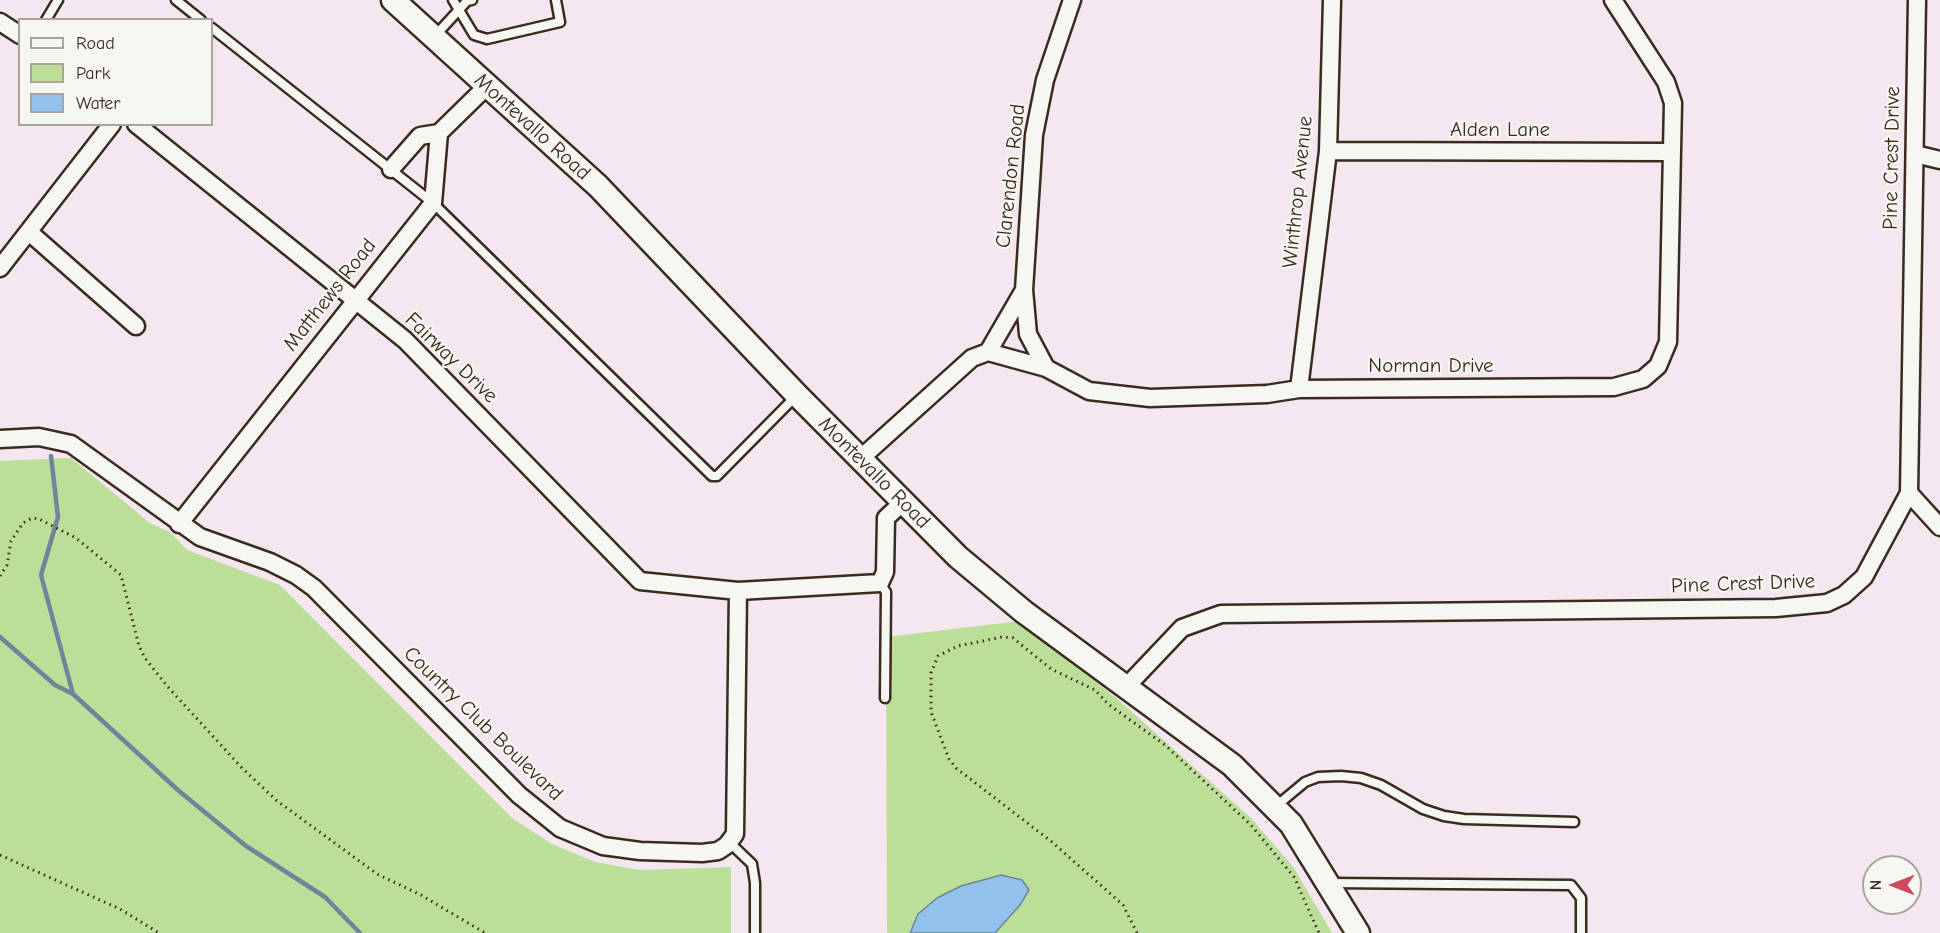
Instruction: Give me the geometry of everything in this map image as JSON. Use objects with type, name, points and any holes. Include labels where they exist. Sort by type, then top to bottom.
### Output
[{"type":"main road","name":"Montevallo Road","points":[[393,0],[597,186],[796,395],[958,557],[1024,612],[1232,765],[1291,824],[1358,933]]},
{"type":"street","name":"Clarendon Road","points":[[988,352],[1024,290],[1034,135],[1045,80],[1072,0]]},
{"type":"street","name":"Winthrop Avenue","points":[[1299,389],[1328,151],[1332,0]]},
{"type":"street","name":"Norman Drive","points":[[988,352],[1046,368],[1089,391],[1150,398],[1267,394],[1299,389],[1614,387],[1643,379],[1658,366],[1668,342],[1673,104],[1666,82],[1613,0]]},
{"type":"street","name":"Pine Crest Drive","points":[[1127,686],[1182,628],[1221,614],[1776,608],[1827,603],[1844,595],[1864,577],[1908,493],[1917,0]]},
{"type":"street","points":[[0,22],[18,34]]},
{"type":"street","points":[[391,169],[420,136],[439,134],[486,87]]},
{"type":"street","points":[[0,268],[110,126]]},
{"type":"street","name":"Fairway Drive","points":[[138,126],[405,340],[640,581],[738,591]]},
{"type":"street","points":[[433,203],[439,134]]},
{"type":"street","name":"Alden Lane","points":[[1328,151],[1672,152]]},
{"type":"street","points":[[1915,154],[1940,160]]},
{"type":"street","name":"Matthews Road","points":[[179,524],[433,203]]},
{"type":"street","points":[[29,232],[136,326]]},
{"type":"street","points":[[1024,290],[1028,333],[1046,368]]},
{"type":"street","points":[[861,458],[972,358],[988,352]]},
{"type":"street","name":"Country Club Boulevard","points":[[0,439],[39,437],[71,444],[200,537],[270,562],[296,575],[314,588],[519,795],[561,828],[603,846],[640,851],[718,851],[729,842]]},
{"type":"street","points":[[1908,493],[1940,527]]},
{"type":"street","points":[[729,842],[737,825],[738,591],[880,583],[885,572],[886,518],[902,503]]},
{"type":"lane","points":[[47,18],[58,0]]},
{"type":"lane","points":[[176,0],[198,18]]},
{"type":"lane","points":[[453,0],[474,35],[487,39],[560,22],[556,0]]},
{"type":"lane","points":[[434,38],[467,1],[472,0]]},
{"type":"lane","points":[[213,29],[433,203],[712,476],[717,476],[796,395]]},
{"type":"lane","points":[[880,583],[886,592],[885,698]]},
{"type":"lane","points":[[1275,807],[1305,782],[1318,777],[1341,776],[1361,778],[1381,785],[1423,809],[1444,816],[1464,819],[1574,822]]},
{"type":"lane","points":[[729,842],[752,864],[755,883],[755,933]]},
{"type":"lane","points":[[1328,883],[1571,885],[1581,898],[1581,933]]},
{"type":"path","points":[[0,576],[7,565],[15,531],[32,518],[60,528],[92,550],[121,575],[139,646],[145,658],[167,686],[242,768],[276,800],[377,874],[485,933]]},
{"type":"path","points":[[1137,933],[1123,905],[1052,842],[956,768],[949,759],[931,712],[931,673],[938,656],[958,646],[1002,637],[1013,638],[1051,669],[1095,690],[1108,704],[1165,745],[1251,825],[1294,876],[1319,933]]},
{"type":"path","points":[[0,855],[120,909],[159,933]]},
{"type":"green space","points":[[71,458],[150,523],[170,532],[187,550],[280,585],[512,818],[552,844],[595,862],[640,870],[731,867],[731,933],[0,933],[0,461]]},
{"type":"green space","points":[[1020,621],[1115,697],[1251,818],[1294,868],[1332,933],[887,933],[886,637]]},
{"type":"water","points":[[1001,875],[1022,880],[1029,890],[1020,905],[995,933],[910,933],[918,914],[937,898],[961,886]]},
{"type":"waterway","points":[[51,456],[58,517],[41,575],[73,694]]},
{"type":"waterway","points":[[0,637],[55,685],[73,694],[179,791],[246,846],[325,897],[360,933]]}]
